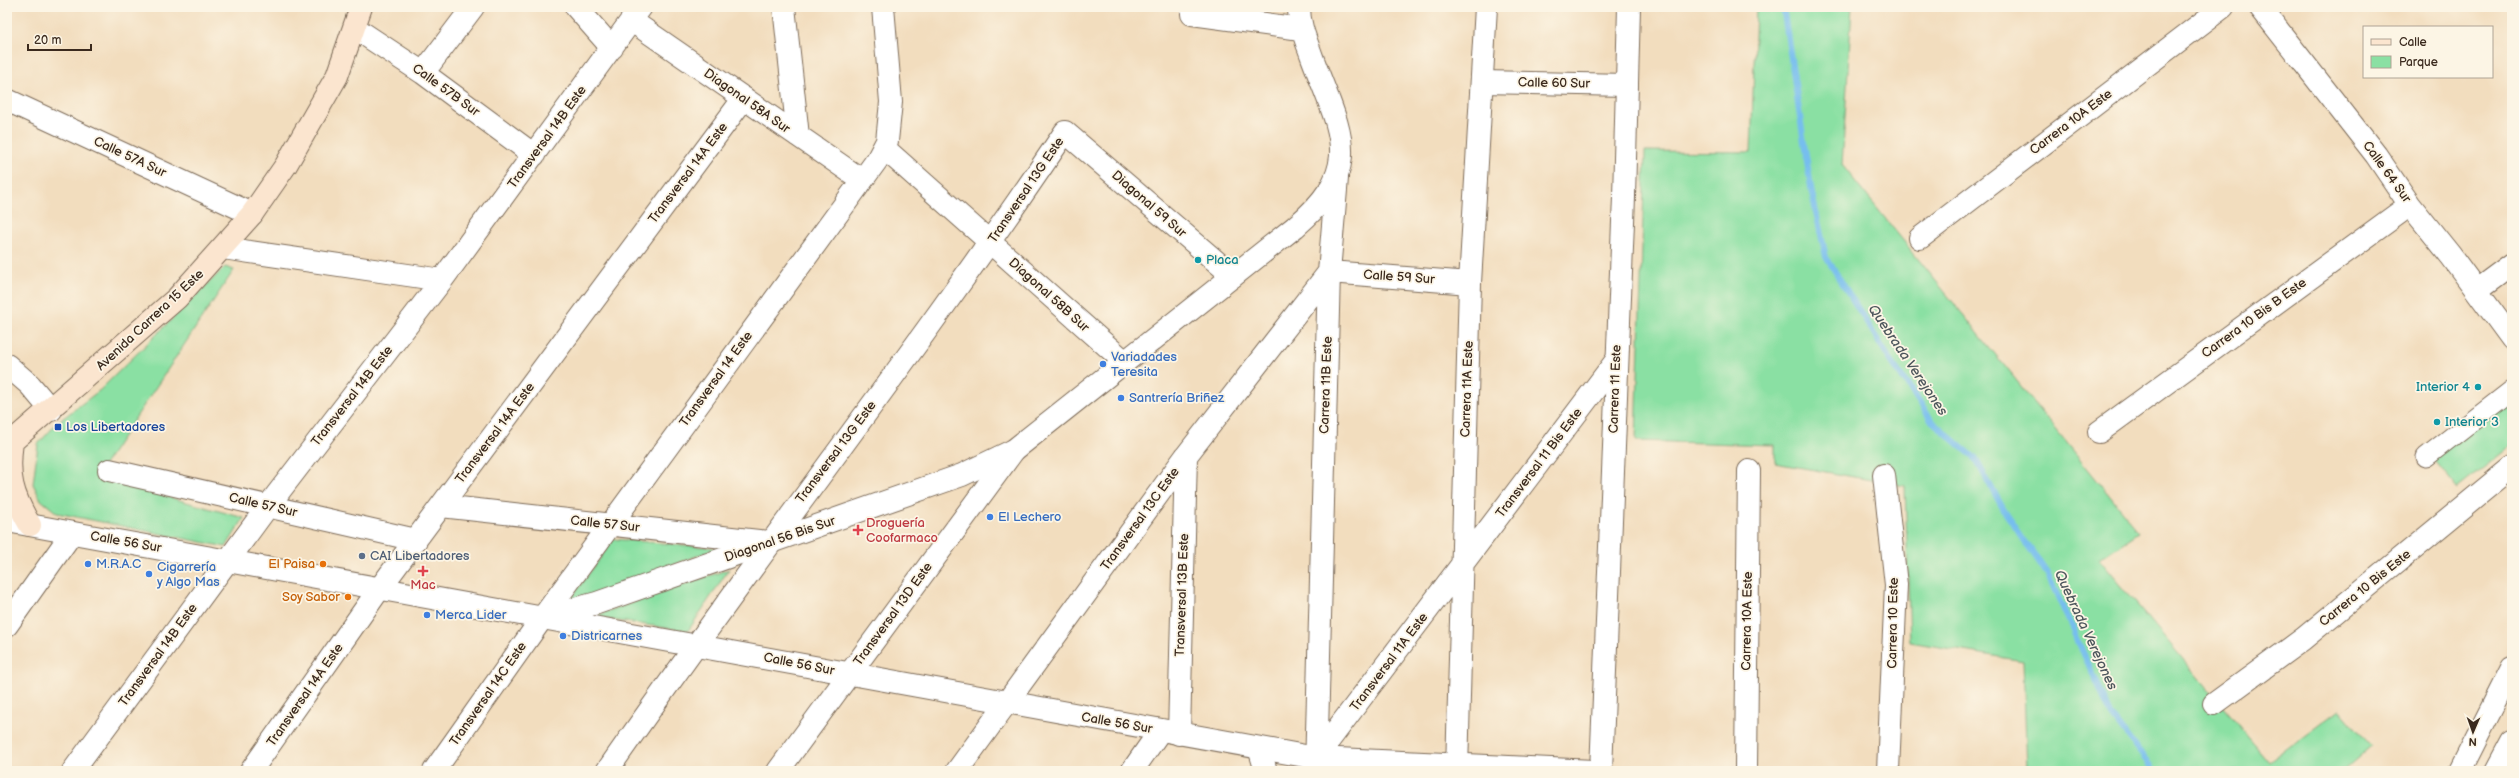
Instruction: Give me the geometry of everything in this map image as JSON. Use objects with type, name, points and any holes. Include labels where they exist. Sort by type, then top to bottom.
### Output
[{"type":"main road","name":"Avenida Carrera 15 Este","points":[[10,444],[52,410],[178,298],[252,214],[286,165],[330,89],[362,7]]},
{"type":"main road","points":[[10,444],[9,464],[11,485],[18,506],[30,525]]},
{"type":"street","points":[[423,73],[473,7]]},
{"type":"street","points":[[576,7],[612,48]]},
{"type":"street","points":[[784,7],[798,136]]},
{"type":"street","points":[[883,7],[891,102],[885,144]]},
{"type":"street","name":"Carrera 11B Este","points":[[1298,7],[1302,29],[1337,126],[1342,148],[1337,178],[1329,272],[1313,767]]},
{"type":"street","name":"Carrera 11A Este","points":[[1457,768],[1461,566],[1470,283],[1486,7]]},
{"type":"street","name":"Carrera 11 Este","points":[[1601,771],[1616,361],[1624,197],[1629,7]]},
{"type":"street","name":"Carrera 10A Este","points":[[1920,238],[2223,7]]},
{"type":"street","name":"Calle 64 Sur","points":[[2260,7],[2376,155],[2410,205],[2477,290],[2512,339]]},
{"type":"street","name":"Transversal 14B Este","points":[[74,771],[227,560],[442,280],[636,14]]},
{"type":"street","name":"Diagonal 58A Sur","points":[[636,14],[744,98],[862,180]]},
{"type":"street","points":[[1192,14],[1302,29]]},
{"type":"street","name":"Calle 57B Sur","points":[[355,28],[423,73],[534,155]]},
{"type":"street","name":"Calle 60 Sur","points":[[1482,82],[1627,85]]},
{"type":"street","name":"Transversal 14A Este","points":[[251,771],[380,588],[744,98]]},
{"type":"street","name":"Calle 57A Sur","points":[[7,100],[252,214]]},
{"type":"street","name":"Transversal 13G Este","points":[[607,771],[769,542],[991,243],[1065,132]]},
{"type":"street","name":"Diagonal 59 Sur","points":[[1065,132],[1232,276]]},
{"type":"street","name":"Transversal 14 Este","points":[[543,617],[608,525],[862,180],[885,144]]},
{"type":"street","name":"Diagonal 58B Sur","points":[[885,144],[991,243],[1125,362]]},
{"type":"street","name":"Transversal 13D Este","points":[[778,771],[1014,450],[1316,209],[1337,178]]},
{"type":"street","name":"Carrera 10 Bis B Este","points":[[2099,432],[2410,205]]},
{"type":"street","points":[[223,248],[442,280]]},
{"type":"street","points":[[2477,290],[2512,264]]},
{"type":"street","name":"Calle 59 Sur","points":[[1329,272],[1470,283]]},
{"type":"street","name":"Transversal 13C Este","points":[[957,771],[1186,456],[1329,272]]},
{"type":"street","name":"Transversal 11 Bis Este","points":[[1461,566],[1616,361]]},
{"type":"street","points":[[7,365],[30,385],[52,410]]},
{"type":"street","points":[[2426,457],[2512,390]]},
{"type":"street","name":"Diagonal 56 Bis Sur","points":[[543,617],[597,603],[962,475],[1014,450]]},
{"type":"street","name":"Transversal 13B Este","points":[[1170,732],[1186,456]]},
{"type":"street","name":"Carrera 10 Bis Este","points":[[2214,704],[2303,638],[2512,467]]},
{"type":"street","name":"Calle 57 Sur","points":[[109,470],[416,540]]},
{"type":"street","name":"Carrera 10A Este","points":[[1746,771],[1749,471]]},
{"type":"street","name":"Carrera 10 Este","points":[[1884,475],[1896,585],[1888,771]]},
{"type":"street","name":"Calle 57 Sur","points":[[441,506],[769,542]]},
{"type":"street","name":"Calle 56 Sur","points":[[7,521],[1259,748],[1313,767],[1594,771]]},
{"type":"street","points":[[7,625],[72,533]]},
{"type":"street","name":"Transversal 11A Este","points":[[1313,767],[1461,566]]},
{"type":"street","name":"Transversal 14C Este","points":[[434,771],[543,617]]},
{"type":"street","points":[[2460,771],[2512,668]]},
{"type":"street","points":[[1132,771],[1170,732]]},
{"type":"street","points":[[2496,771],[2512,741]]},
{"type":"street","points":[[1259,748],[1266,771]]},
{"type":"green space","points":[[1756,7],[1852,7],[1842,165],[2139,532],[2099,559],[2269,762],[2340,709],[2371,746],[2343,771],[2027,771],[2023,661],[1910,642],[1905,486],[1775,463],[1775,445],[1636,441],[1645,151],[1751,152]]},
{"type":"green space","points":[[225,267],[234,270],[96,477],[244,518],[226,547],[57,513],[41,500],[33,484],[38,444],[58,422],[100,390]]},
{"type":"green space","points":[[2512,393],[2512,445],[2457,489],[2431,457]]},
{"type":"green space","points":[[614,539],[718,548],[566,605]]},
{"type":"green space","points":[[729,569],[688,631],[591,617]]},
{"type":"waterway","name":"Quebrada Verejones","points":[[1783,7],[1812,194],[1826,257],[1891,361],[1932,421],[1975,458],[2005,512],[2048,575],[2111,714],[2154,771]]},
{"type":"place","name":"Placa","points":[[1198,260]]},
{"type":"place","name":"Variadades Teresita","points":[[1103,364]]},
{"type":"place","name":"Interior 4","points":[[2478,387]]},
{"type":"place","name":"Santrería Briñez","points":[[1121,398]]},
{"type":"place","name":"Interior 3","points":[[2437,422]]},
{"type":"place","name":"Los Libertadores","points":[[58,427]]},
{"type":"place","name":"El Lechero","points":[[990,517]]},
{"type":"place","name":"Droguería Coofarmaco","points":[[858,530]]},
{"type":"place","name":"CAI Libertadores","points":[[362,556]]},
{"type":"place","name":"M.R.A.C","points":[[88,564]]},
{"type":"place","name":"El Paisa","points":[[323,564]]},
{"type":"place","name":"Mac","points":[[423,571]]},
{"type":"place","name":"Cigarrería y Algo Mas","points":[[149,574]]},
{"type":"place","name":"Soy Sabor","points":[[348,597]]},
{"type":"place","name":"Merca Lider","points":[[427,615]]},
{"type":"place","name":"Districarnes","points":[[563,636]]}]
